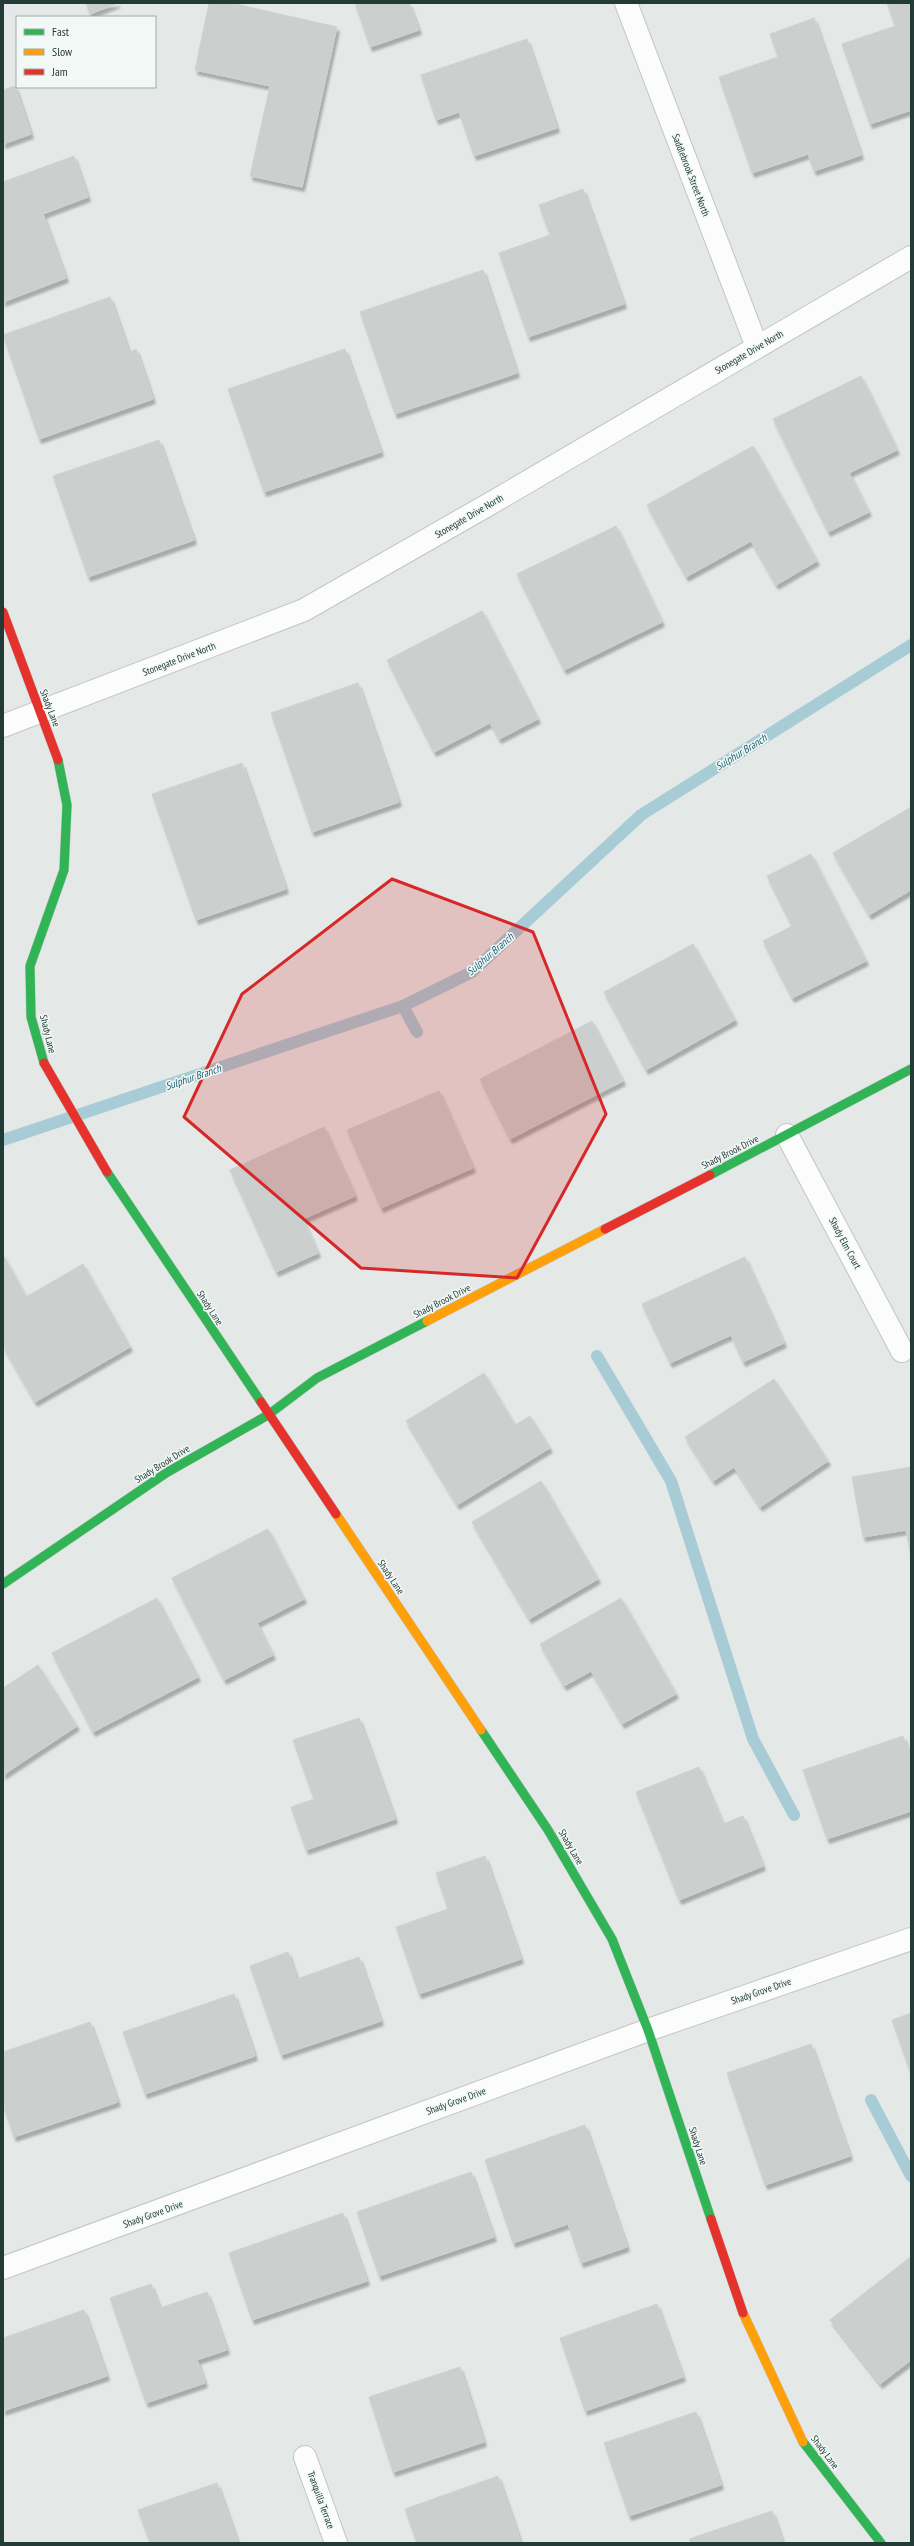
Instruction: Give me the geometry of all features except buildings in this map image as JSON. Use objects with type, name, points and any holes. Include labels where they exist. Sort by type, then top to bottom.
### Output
[{"type":"street","name":"Saddlebrook Street North","points":[[626,3],[757,347]]},
{"type":"street","name":"Stonegate Drive North","points":[[3,726],[304,610],[911,257]]},
{"type":"street","name":"Shady Lane","points":[[3,612],[58,759],[67,805],[64,870],[30,966],[31,1017],[41,1058],[98,1158],[268,1415],[548,1830],[612,1939],[648,2030],[744,2316],[803,2442],[881,2543]]},
{"type":"street","name":"Shady Brook Drive","points":[[3,1584],[166,1473],[268,1415],[317,1378],[787,1135],[911,1069]]},
{"type":"street","name":"Shady Elm Court","points":[[787,1135],[902,1351]]},
{"type":"street","name":"Shady Grove Drive","points":[[3,2268],[648,2030],[911,1939]]},
{"type":"street","name":"Tranquilla Terrace","points":[[305,2457],[336,2543]]},
{"type":"highlighted area","points":[[392,879],[533,932],[606,1114],[517,1278],[361,1268],[184,1117],[242,994]]},
{"type":"waterway","name":"Sulphur Branch","points":[[3,1140],[403,1006],[472,972],[641,815],[911,645]]},
{"type":"waterway","points":[[403,1006],[417,1032]]},
{"type":"waterway","points":[[597,1356],[671,1481],[753,1739],[794,1815]]},
{"type":"waterway","points":[[871,2100],[911,2176]]},
{"type":"traffic: fast","points":[[44,1063],[31,1017],[30,966],[64,870],[67,805],[58,760]]},
{"type":"traffic: fast","points":[[710,1175],[911,1069]]},
{"type":"traffic: fast","points":[[107,1172],[261,1402]]},
{"type":"traffic: fast","points":[[3,1584],[166,1473],[268,1415],[317,1378],[427,1321]]},
{"type":"traffic: fast","points":[[481,1730],[548,1830],[612,1939],[648,2030],[711,2219]]},
{"type":"traffic: fast","points":[[803,2442],[881,2543]]},
{"type":"traffic: slow","points":[[427,1321],[605,1229]]},
{"type":"traffic: slow","points":[[336,1514],[481,1730]]},
{"type":"traffic: slow","points":[[743,2313],[803,2442]]},
{"type":"traffic: jam","points":[[3,612],[58,760]]},
{"type":"traffic: jam","points":[[44,1063],[107,1172]]},
{"type":"traffic: jam","points":[[605,1229],[710,1175]]},
{"type":"traffic: jam","points":[[261,1402],[336,1514]]},
{"type":"traffic: jam","points":[[711,2219],[743,2313]]}]
